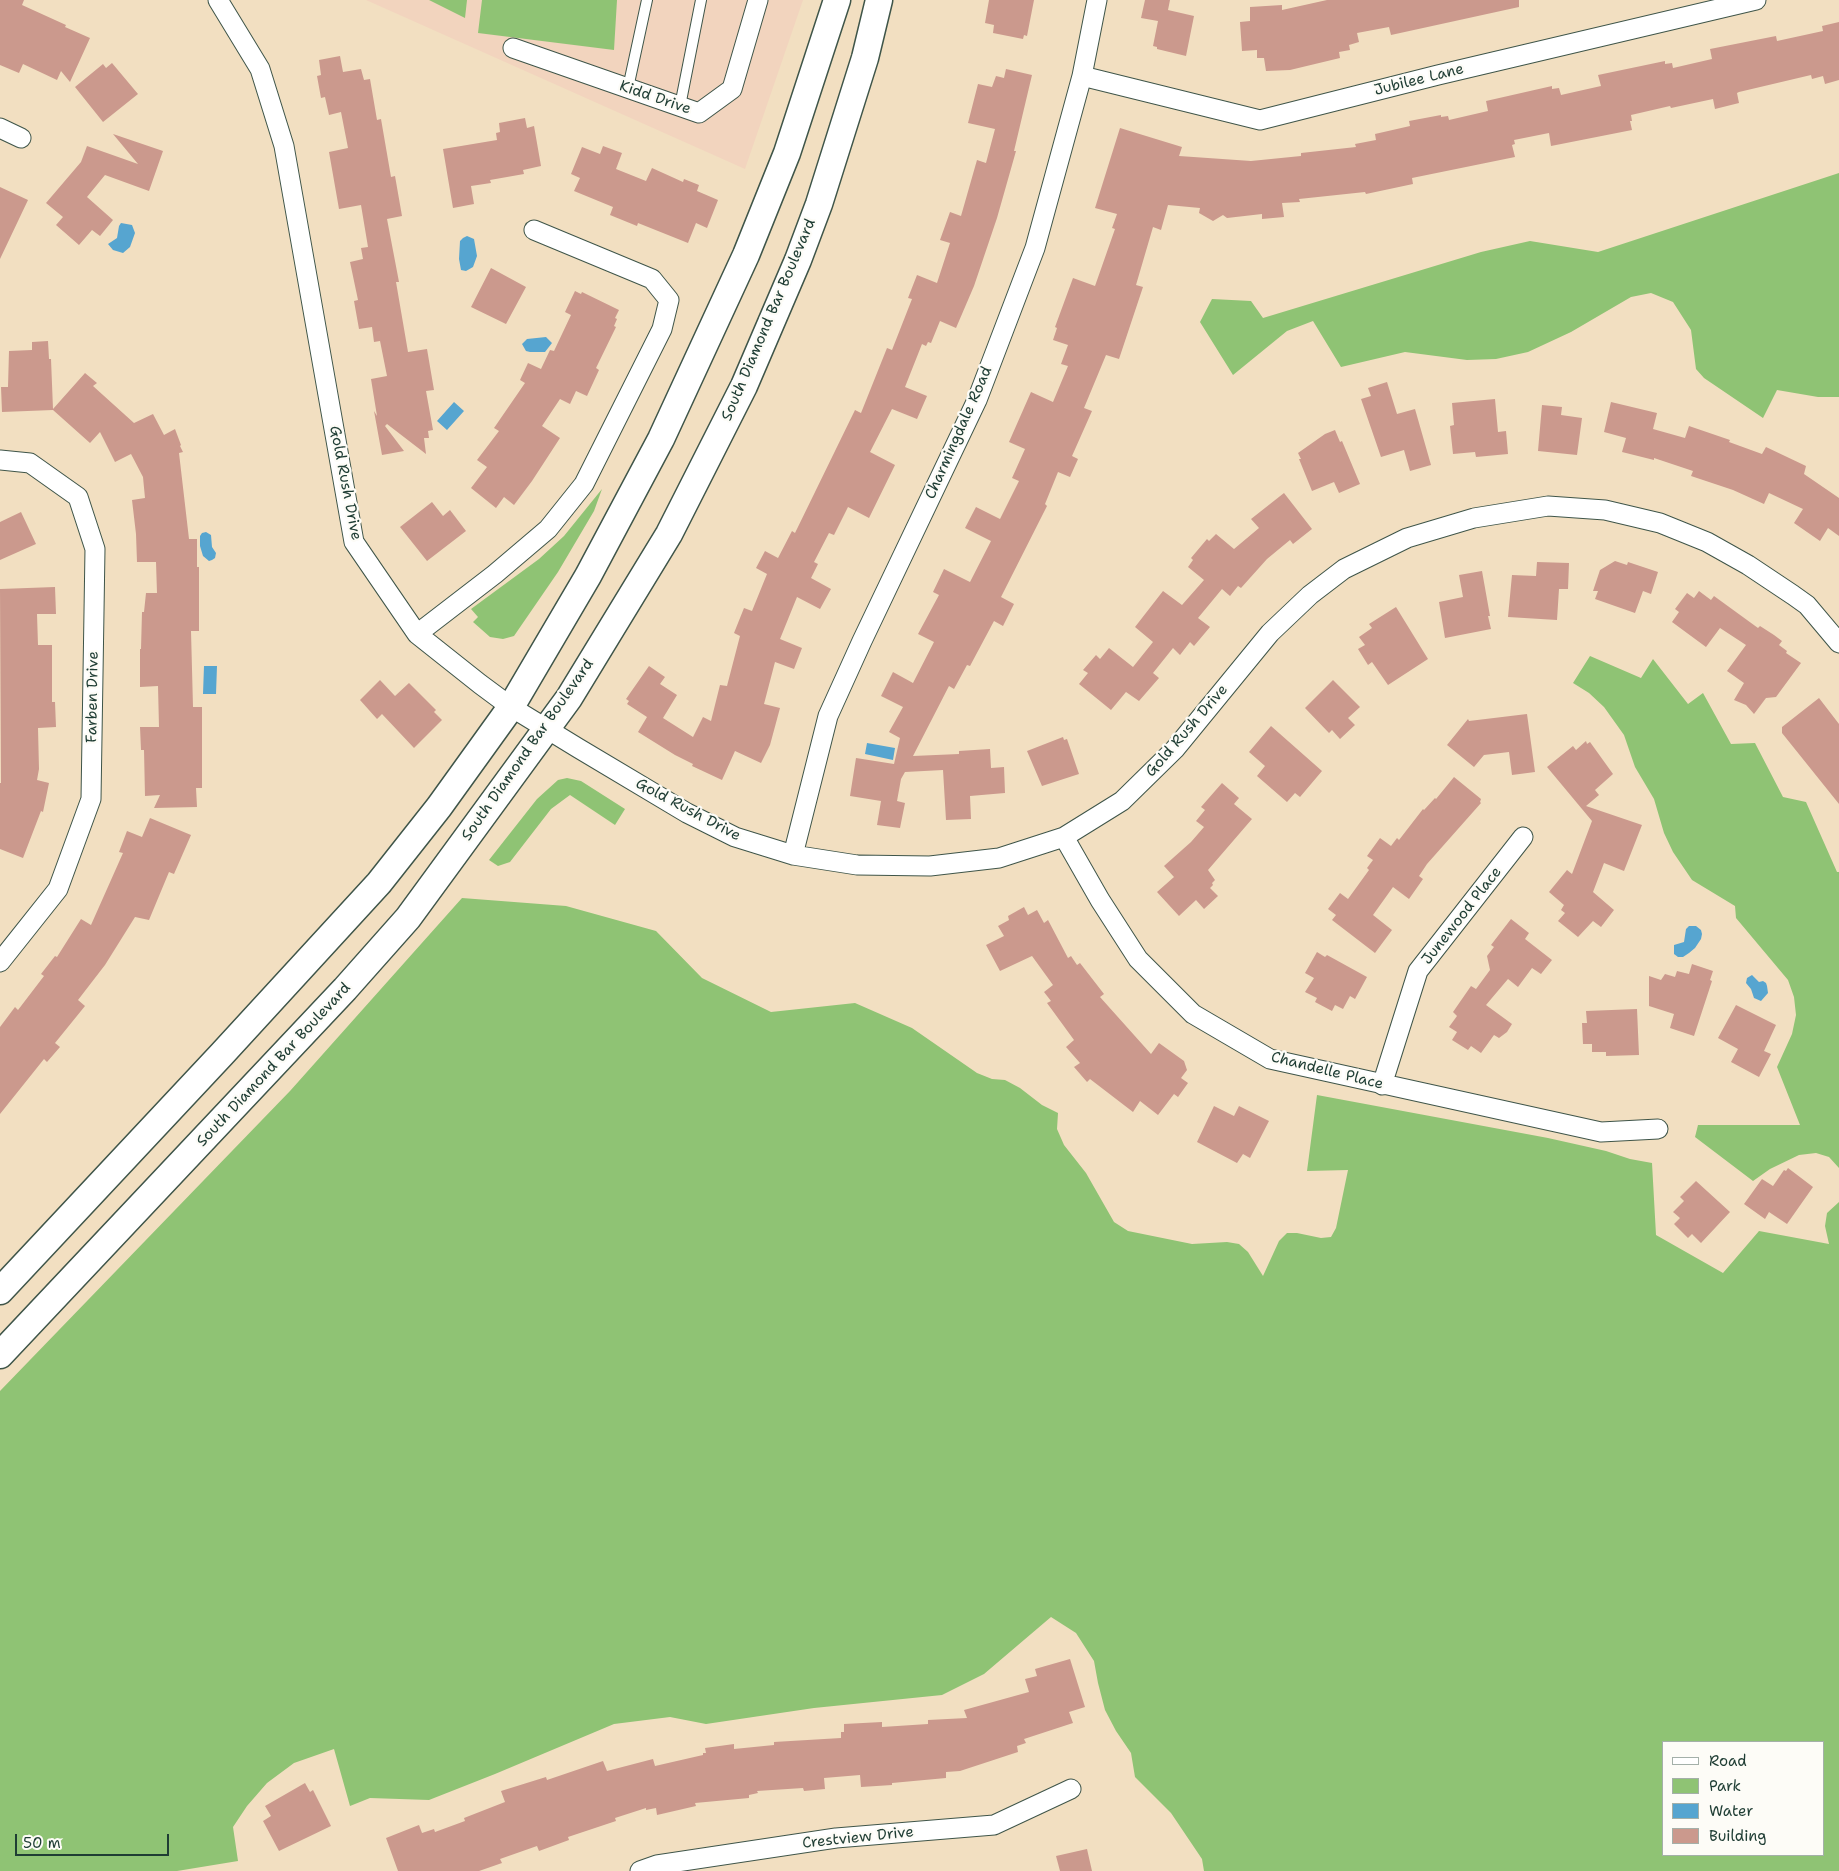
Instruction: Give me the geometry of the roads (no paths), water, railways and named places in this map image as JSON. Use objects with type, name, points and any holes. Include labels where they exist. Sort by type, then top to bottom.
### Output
[{"type":"main road","points":[[0,1291],[379,883],[439,807],[511,707],[588,576],[661,439],[746,255],[787,153],[837,0]]},
{"type":"main road","name":"South Diamond Bar Boulevard","points":[[0,1355],[339,996],[408,918],[569,698],[669,534],[744,386],[798,260],[819,204],[865,58],[879,0]]},
{"type":"street","name":"Gold Rush Drive","points":[[218,0],[260,69],[284,146],[354,542],[417,634],[511,707],[688,813],[735,837],[793,855],[857,865],[930,866],[999,858],[1064,837],[1122,801],[1175,749],[1270,633],[1310,595],[1344,569],[1407,538],[1474,518],[1548,506],[1605,510],[1660,522],[1707,542],[1748,564],[1807,605],[1839,643]]},
{"type":"street","name":"Kidd Drive","points":[[514,48],[699,113],[732,89],[758,0]]},
{"type":"street","name":"Charmingdale Road","points":[[793,855],[828,716],[977,400],[1035,248],[1082,76],[1097,0]]},
{"type":"street","name":"Jubilee Lane","points":[[1082,76],[1260,120],[1438,75],[1756,0]]},
{"type":"street","points":[[0,128],[21,138]]},
{"type":"street","points":[[417,634],[495,574],[548,529],[584,484],[662,329],[669,300],[652,279],[534,230]]},
{"type":"street","name":"Farben Drive","points":[[0,460],[30,463],[78,497],[95,549],[91,799],[58,889],[0,962]]},
{"type":"street","name":"Chandelle Place","points":[[1064,837],[1100,900],[1138,959],[1193,1014],[1270,1059],[1601,1132],[1658,1130]]},
{"type":"street","name":"Junewood Place","points":[[1382,1085],[1418,972],[1523,837]]},
{"type":"street","name":"Crestview Drive","points":[[640,1871],[657,1865],[836,1838],[994,1825],[1071,1790]]},
{"type":"lane","points":[[628,88],[647,0]]},
{"type":"lane","points":[[680,106],[701,0]]},
{"type":"water","points":[[121,223],[132,225],[135,233],[130,247],[123,253],[113,250],[108,244],[117,238]]},
{"type":"water","points":[[467,236],[474,239],[477,256],[473,267],[466,271],[461,270],[459,259],[460,241]]},
{"type":"water","points":[[546,337],[552,343],[545,352],[526,351],[522,344],[527,339]]},
{"type":"water","points":[[454,402],[464,411],[447,430],[437,421]]},
{"type":"water","points":[[206,532],[211,535],[212,547],[216,553],[215,558],[209,561],[203,556],[200,546],[200,536]]},
{"type":"water","points":[[204,666],[217,666],[216,694],[203,694]]},
{"type":"water","points":[[867,743],[895,748],[893,760],[865,754]]},
{"type":"water","points":[[1689,926],[1696,926],[1701,930],[1701,939],[1689,953],[1683,957],[1678,957],[1674,954],[1674,945],[1684,942],[1686,929]]},
{"type":"water","points":[[1752,975],[1759,982],[1763,981],[1766,983],[1768,993],[1761,1001],[1754,998],[1751,989],[1746,983],[1747,978]]}]
